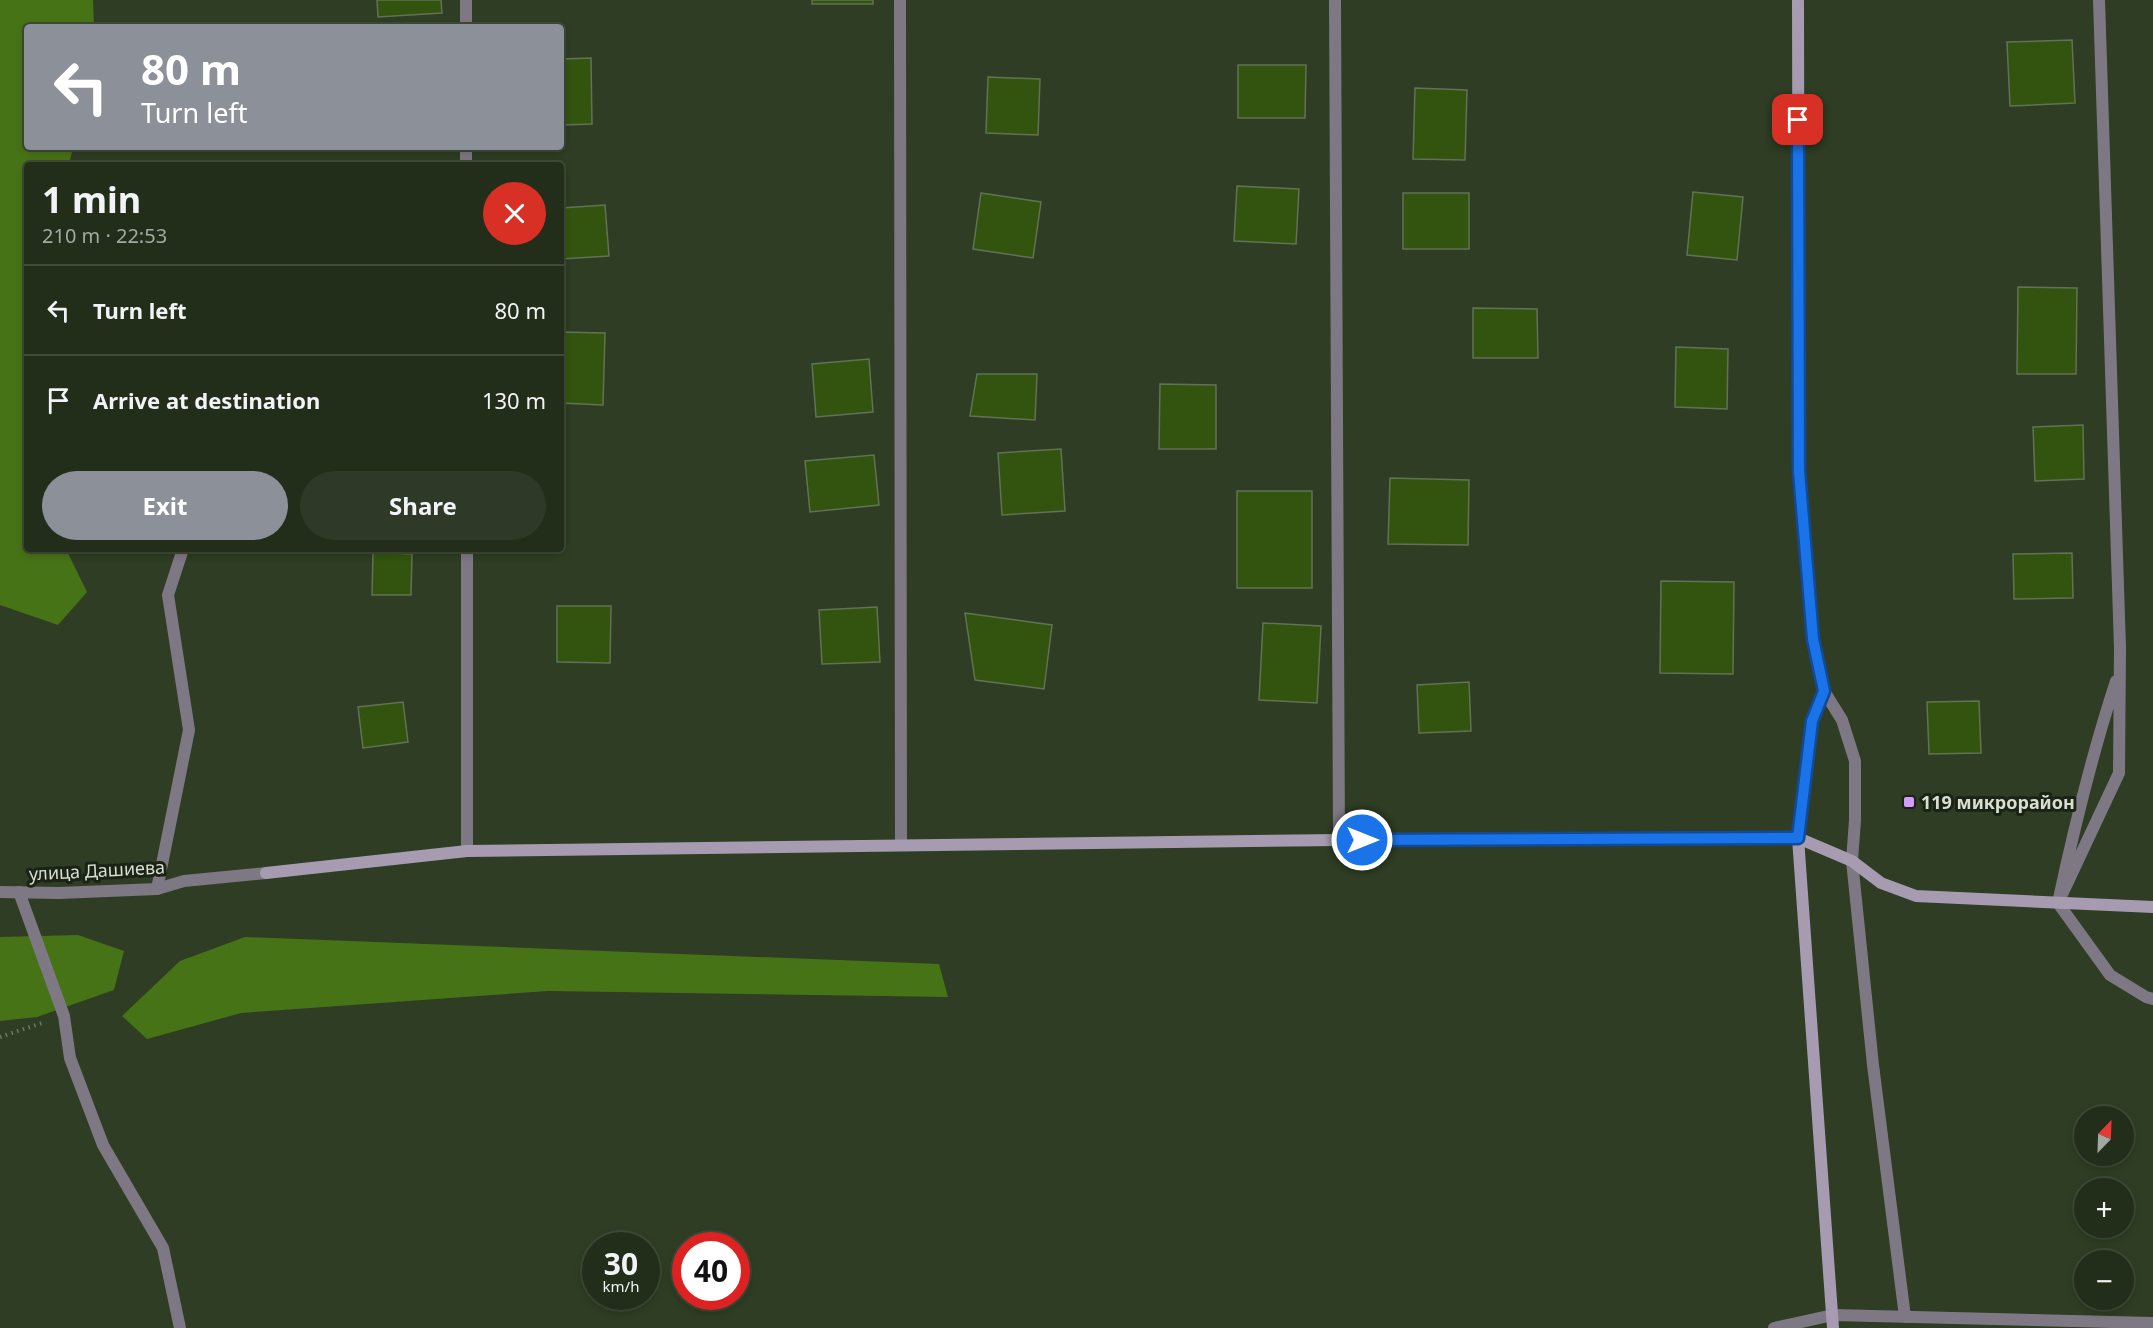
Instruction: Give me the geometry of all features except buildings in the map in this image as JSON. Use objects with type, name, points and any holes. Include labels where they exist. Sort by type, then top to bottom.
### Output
[{"type":"street","points":[[466,0],[466,24]]},
{"type":"street","points":[[900,0],[901,845]]},
{"type":"street","points":[[1335,0],[1339,840]]},
{"type":"street","points":[[1798,0],[1799,471],[1813,639],[1824,691],[1842,720],[1855,761],[1852,861],[1873,1065],[1905,1317]]},
{"type":"street","points":[[2058,903],[2119,773],[2120,669],[2099,0]]},
{"type":"street","points":[[157,889],[189,730],[168,595],[182,552]]},
{"type":"street","points":[[467,552],[467,851],[1339,840],[1798,838],[1852,861],[1881,883],[1916,896],[2153,907]]},
{"type":"street","points":[[2120,669],[2097,739],[2079,805],[2058,903],[2110,975],[2153,999]]},
{"type":"street","points":[[1824,691],[1812,721],[1798,838],[1833,1322]]},
{"type":"street","name":"улица Дашиева","points":[[0,892],[157,889],[184,881],[467,851]]},
{"type":"street","points":[[20,892],[64,1016],[70,1058],[103,1146],[163,1248],[180,1328]]},
{"type":"street","points":[[1774,1328],[1905,1317],[2153,1323]]},
{"type":"path","points":[[0,1037],[64,1016]]},
{"type":"green space","points":[[0,0],[93,0],[94,24],[24,24],[24,150],[72,150],[70,162],[24,162],[24,552],[67,552],[87,592],[58,625],[0,605]]},
{"type":"green space","points":[[78,935],[124,951],[114,990],[37,1017],[0,1021],[0,937]]},
{"type":"green space","points":[[245,937],[939,964],[948,997],[548,991],[241,1013],[147,1039],[122,1016],[180,961]]},
{"type":"place","name":"119 микрорайон","points":[[1909,802]]},
{"type":"route","points":[[1362,840],[1798,838],[1812,721],[1824,691],[1813,639],[1799,471],[1798,120]]}]
